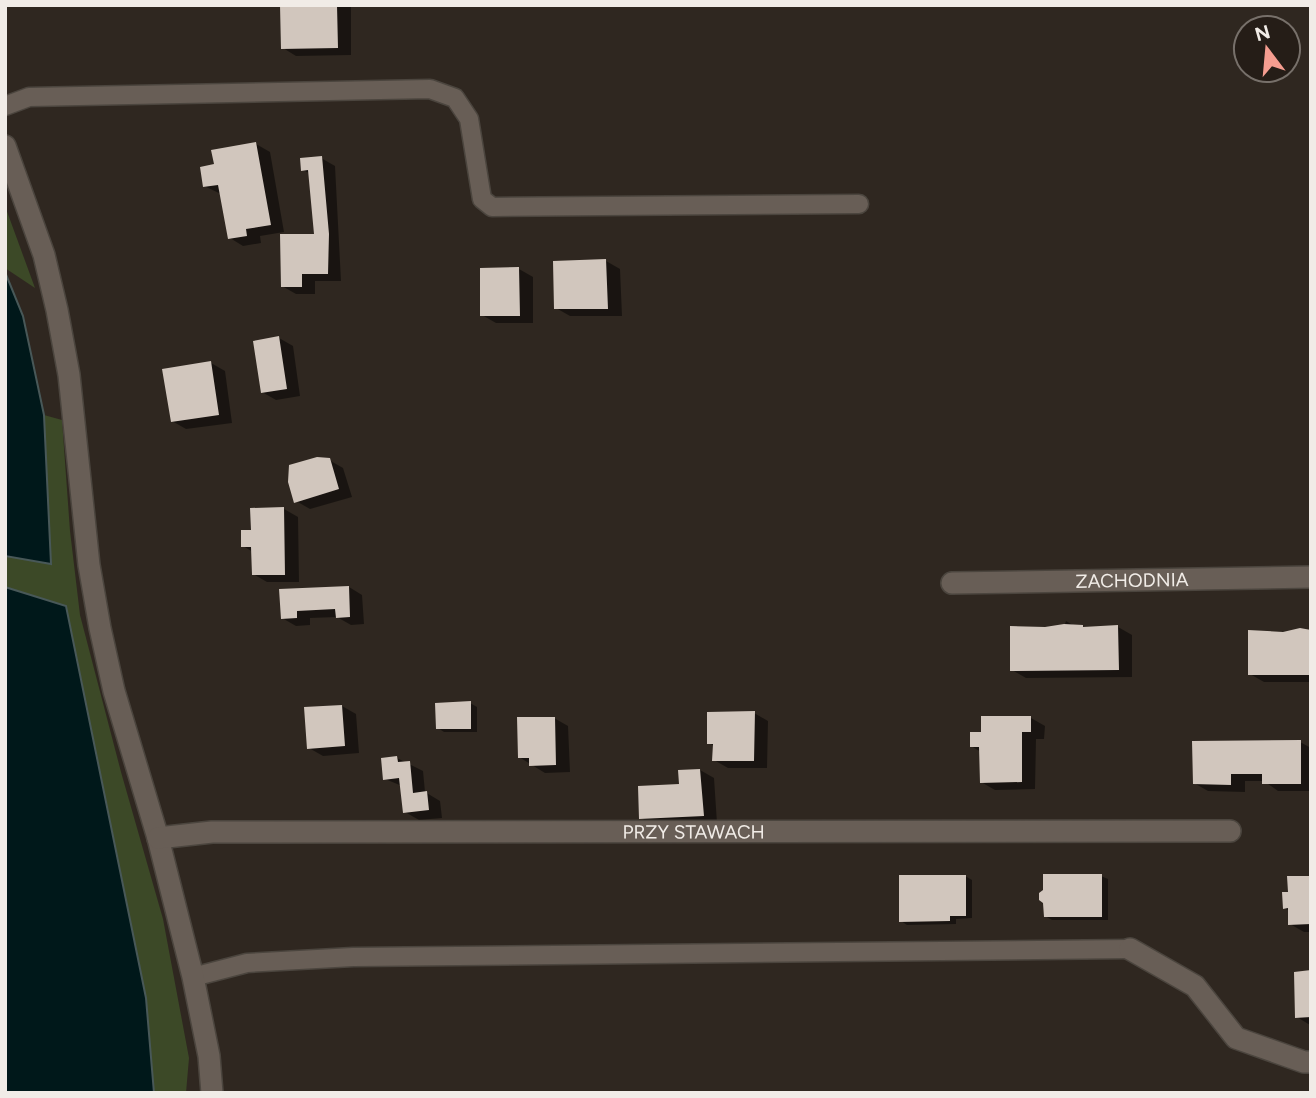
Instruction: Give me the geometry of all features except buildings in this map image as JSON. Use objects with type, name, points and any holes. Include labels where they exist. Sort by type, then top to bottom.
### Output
[{"type":"street","points":[[5,146],[44,255],[57,310],[69,375],[89,565],[100,628],[193,977],[209,1056],[212,1093]]},
{"type":"street","name":"ZACHODNIA","points":[[952,583],[1311,577]]},
{"type":"street","name":"PRZY STAWACH","points":[[158,838],[212,832],[1230,831]]},
{"type":"street","points":[[1130,949],[1195,986],[1236,1038],[1304,1062],[1311,1062]]},
{"type":"lane","points":[[5,106],[29,97],[430,89],[456,99],[469,119],[482,199],[492,207],[859,204]]},
{"type":"lane","points":[[193,977],[247,963],[353,957],[1130,949]]},
{"type":"green space","points":[[5,206],[35,288],[5,268]]},
{"type":"green space","points":[[44,415],[62,420],[70,531],[80,615],[163,919],[189,1058],[186,1093],[154,1093],[146,998],[66,606],[5,587],[5,556],[51,564]]},
{"type":"water","points":[[5,272],[23,316],[44,415],[51,564],[5,556]]},
{"type":"water","points":[[5,587],[66,606],[146,998],[154,1093],[5,1093]]}]
